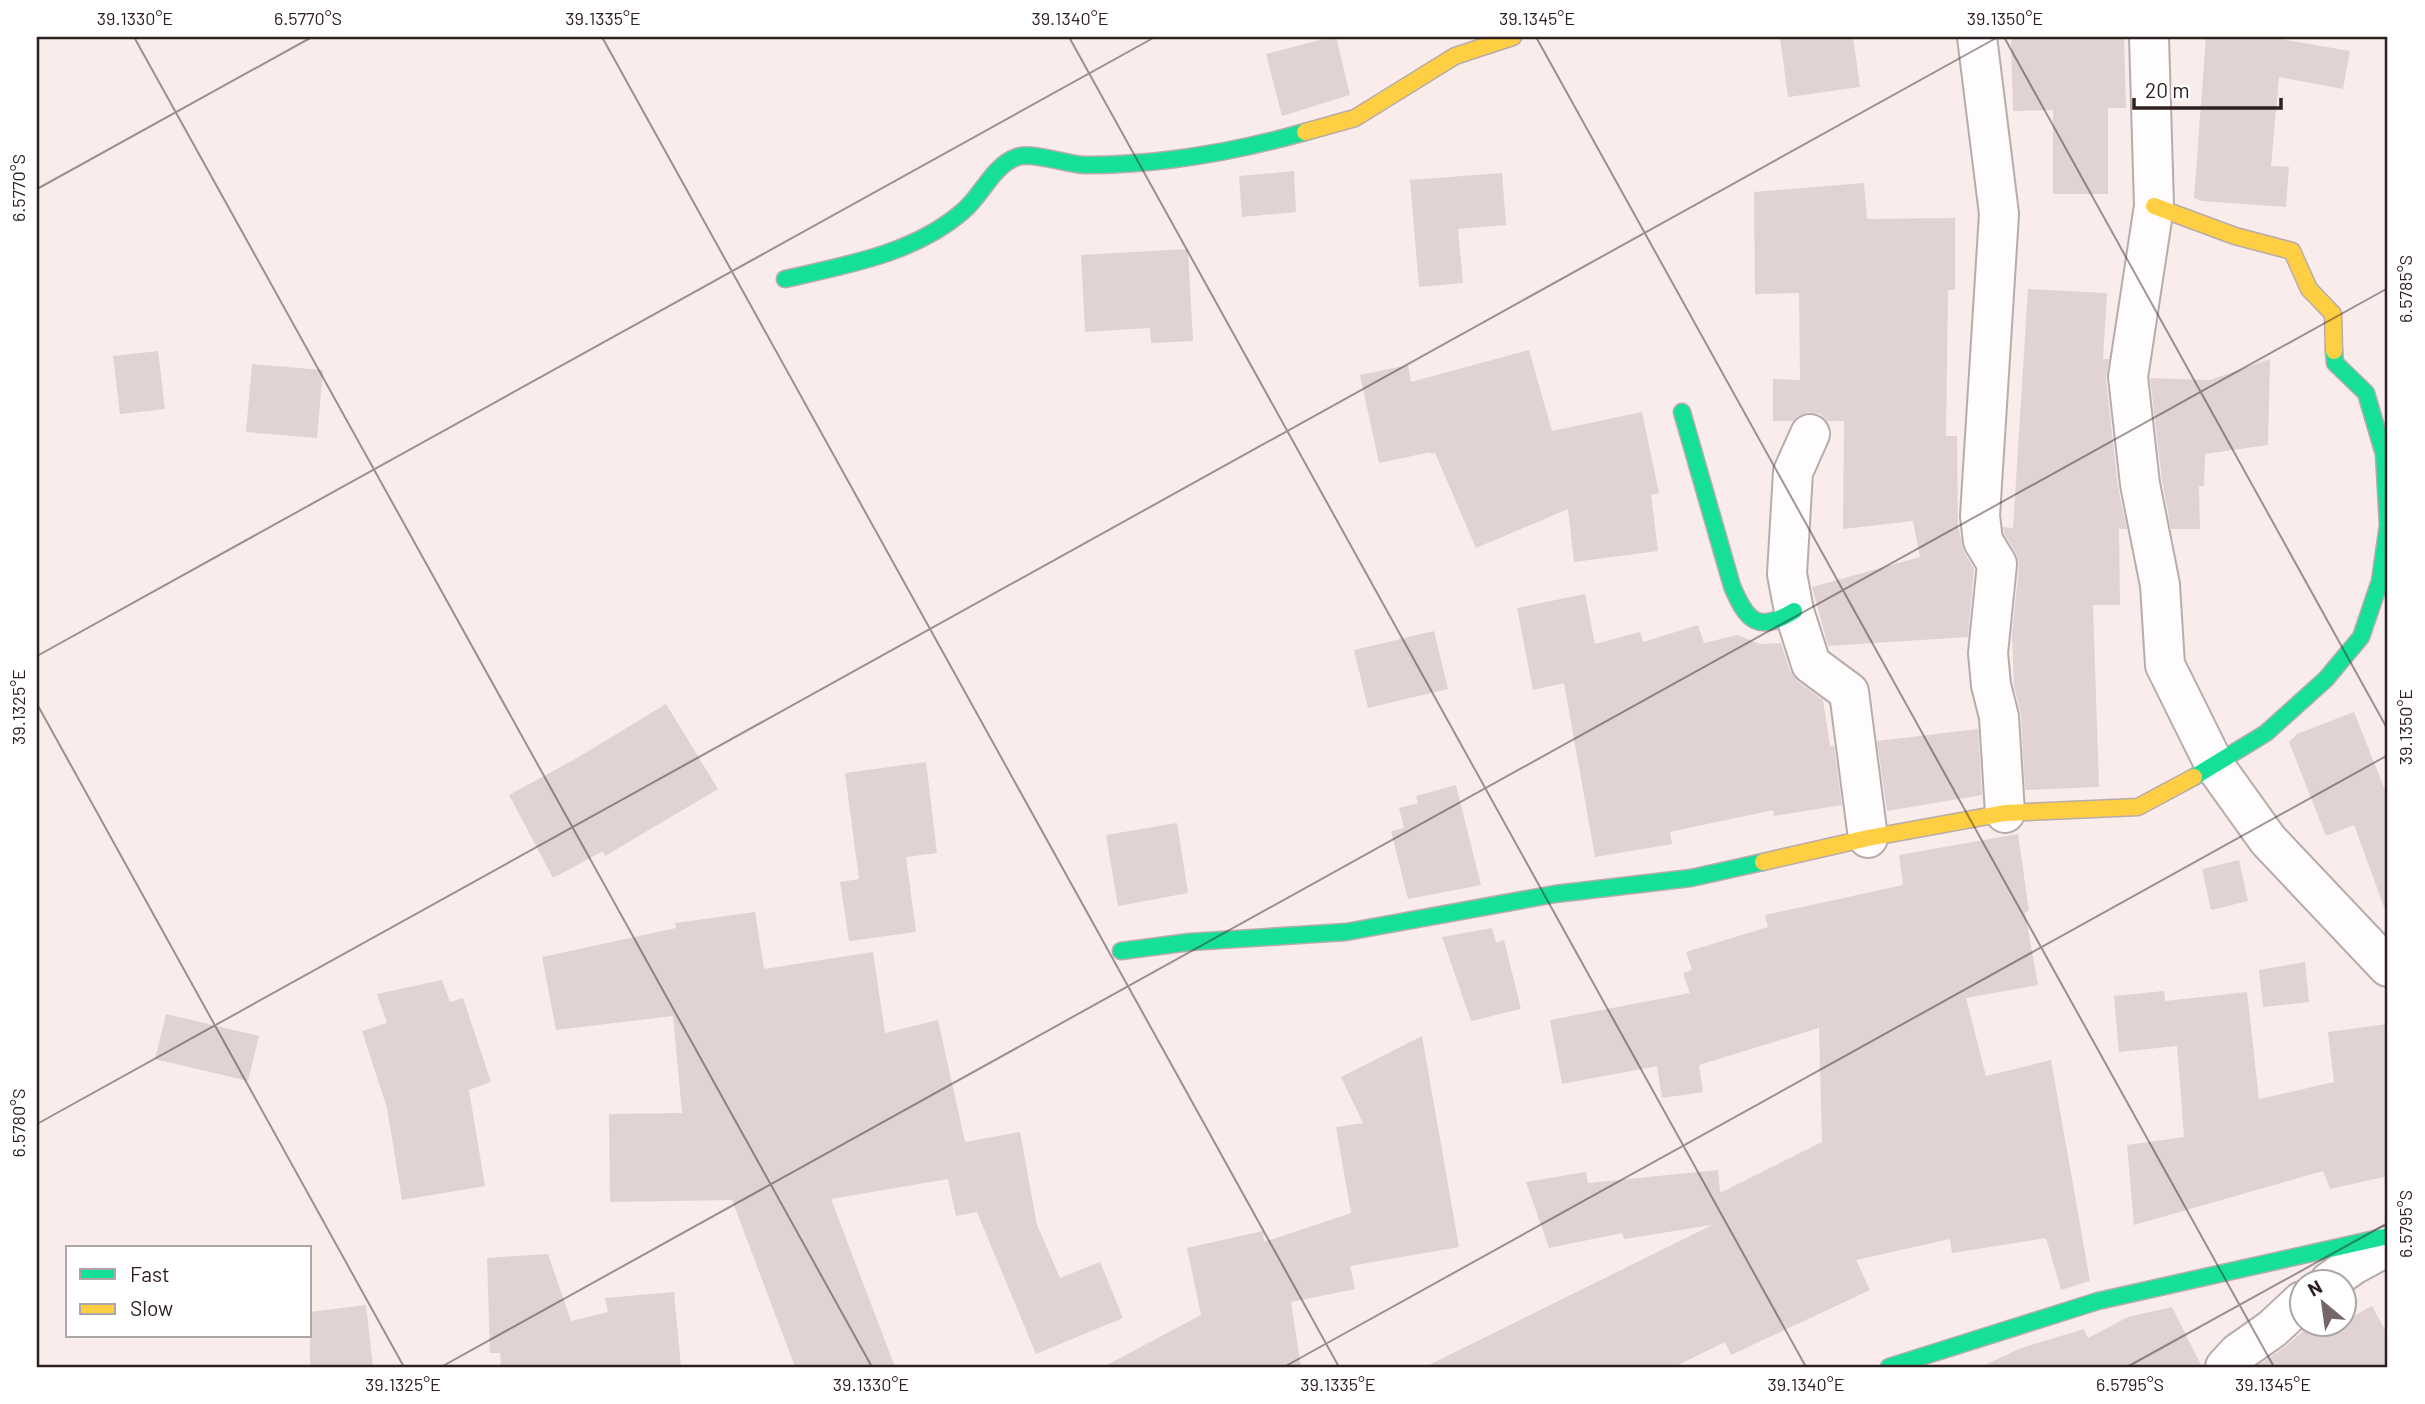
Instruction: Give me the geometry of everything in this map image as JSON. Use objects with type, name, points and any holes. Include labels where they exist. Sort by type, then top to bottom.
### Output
[{"type":"street","points":[[785,279],[861,261],[919,241],[963,212],[1005,162],[1021,155],[1083,165],[1185,158],[1276,140],[1355,118],[1455,56],[1513,37]]},
{"type":"street","points":[[1977,37],[1999,214],[1980,516],[1983,541],[1997,564],[1988,653],[1991,685],[1999,717],[2005,813]]},
{"type":"street","points":[[2149,37],[2154,206],[2128,377],[2140,484],[2160,585],[2165,665],[2215,766],[2268,840],[2388,967]]},
{"type":"street","points":[[1121,951],[1191,942],[1346,932],[1555,894],[1691,878],[1868,838],[2005,813],[2138,807],[2215,766],[2266,733],[2326,679],[2361,637],[2380,582],[2388,526],[2384,454],[2366,393],[2335,363],[2333,314],[2309,289],[2292,251],[2235,236],[2154,206]]},
{"type":"street","points":[[1682,412],[1728,575],[1744,611],[1755,619],[1770,623],[1794,611]]},
{"type":"street","points":[[1810,434],[1793,472],[1787,574],[1794,611],[1811,664],[1849,692],[1868,838]]},
{"type":"street","points":[[1889,1367],[2098,1301],[2388,1236]]},
{"type":"street","points":[[2349,1268],[2388,1245]]},
{"type":"street","points":[[2225,1367],[2238,1353],[2288,1314]]},
{"type":"building","points":[[1336,37],[1350,95],[1282,116],[1266,54]]},
{"type":"building","points":[[1780,37],[1853,37],[1860,87],[1788,97]]},
{"type":"building","points":[[2011,37],[2124,37],[2126,108],[2108,108],[2108,194],[2053,194],[2053,110],[2013,111]]},
{"type":"building","points":[[2206,37],[2269,37],[2350,51],[2343,89],[2279,77],[2271,166],[2289,167],[2286,207],[2202,201],[2194,198]]},
{"type":"building","points":[[1294,171],[1296,212],[1242,217],[1239,176]]},
{"type":"building","points":[[1502,173],[1506,225],[1458,229],[1463,283],[1419,287],[1410,180]]},
{"type":"building","points":[[1864,183],[1867,219],[1955,218],[1955,290],[1948,290],[1946,436],[1957,436],[1958,526],[1964,552],[1974,569],[1968,637],[1828,646],[1812,587],[1920,557],[1913,521],[1843,529],[1844,421],[1828,421],[1820,414],[1808,412],[1793,421],[1773,421],[1773,379],[1800,380],[1799,293],[1755,294],[1754,192]]},
{"type":"building","points":[[1188,249],[1193,341],[1151,343],[1150,328],[1085,332],[1081,255]]},
{"type":"building","points":[[2028,289],[2107,293],[2103,359],[2109,359],[2106,379],[2118,487],[2127,529],[2119,529],[2120,605],[2093,605],[2099,787],[2025,790],[2021,715],[2014,686],[2012,634],[2019,565],[2003,527],[2013,528]]},
{"type":"building","points":[[1529,350],[1552,431],[1642,412],[1659,493],[1651,495],[1658,551],[1574,562],[1568,509],[1476,548],[1435,453],[1379,463],[1360,375],[1408,365],[1411,382]]},
{"type":"building","points":[[158,351],[165,409],[120,414],[113,356]]},
{"type":"building","points":[[2270,359],[2268,445],[2205,454],[2204,486],[2199,486],[2200,529],[2171,529],[2162,481],[2150,378],[2210,380]]},
{"type":"building","points":[[252,364],[323,370],[317,438],[246,432]]},
{"type":"building","points":[[1585,594],[1595,644],[1640,632],[1643,642],[1698,625],[1704,643],[1738,635],[1760,644],[1781,643],[1790,671],[1797,681],[1823,700],[1830,746],[1834,746],[1842,805],[1774,816],[1773,810],[1670,832],[1672,844],[1595,857],[1564,683],[1533,690],[1517,608]]},
{"type":"building","points":[[1434,631],[1448,689],[1368,708],[1354,650]]},
{"type":"building","points":[[666,704],[718,789],[605,856],[603,851],[553,878],[509,795]]},
{"type":"building","points":[[2354,712],[2388,798],[2388,907],[2384,907],[2354,825],[2326,836],[2289,742],[2297,734]]},
{"type":"building","points":[[1978,729],[1982,795],[1887,811],[1877,741]]},
{"type":"building","points":[[926,762],[937,853],[906,857],[916,932],[849,941],[840,882],[859,879],[845,773]]},
{"type":"building","points":[[1456,785],[1481,885],[1408,899],[1391,831],[1404,828],[1399,808],[1418,803],[1416,796]]},
{"type":"building","points":[[1177,823],[1188,893],[1118,906],[1106,835]]},
{"type":"building","points":[[2018,834],[2029,911],[2025,912],[2038,985],[1966,998],[1986,1076],[2051,1060],[2090,1281],[2061,1290],[2046,1238],[1952,1253],[1950,1239],[1856,1260],[1870,1290],[1731,1355],[1725,1342],[1674,1367],[1425,1367],[1712,1225],[1624,1239],[1622,1233],[1549,1248],[1526,1182],[1586,1172],[1588,1183],[1718,1170],[1720,1193],[1822,1142],[1819,1028],[1699,1065],[1703,1092],[1662,1098],[1657,1066],[1562,1084],[1550,1020],[1690,993],[1683,973],[1692,970],[1686,952],[1768,927],[1765,915],[1903,885],[1899,855]]},
{"type":"building","points":[[2239,860],[2248,901],[2211,910],[2202,869]]},
{"type":"building","points":[[755,912],[764,969],[873,952],[885,1033],[938,1020],[965,1142],[1020,1132],[1037,1225],[1060,1278],[1100,1262],[1123,1318],[1036,1354],[977,1212],[956,1216],[948,1179],[831,1199],[895,1367],[795,1367],[732,1200],[610,1202],[609,1114],[682,1113],[673,1016],[556,1030],[542,957],[676,928],[675,923]]},
{"type":"building","points":[[1492,928],[1496,943],[1504,940],[1521,1009],[1471,1021],[1442,937]]},
{"type":"building","points":[[2305,962],[2309,1002],[2263,1007],[2259,970]]},
{"type":"building","points":[[442,980],[450,1002],[463,998],[491,1082],[469,1090],[485,1186],[402,1200],[387,1108],[362,1031],[387,1023],[377,994]]},
{"type":"building","points":[[2164,991],[2165,1001],[2247,992],[2259,1099],[2334,1082],[2328,1032],[2388,1024],[2388,1176],[2330,1189],[2323,1171],[2134,1225],[2127,1145],[2184,1137],[2177,1046],[2119,1052],[2114,996]]},
{"type":"building","points":[[166,1014],[259,1036],[248,1081],[155,1059]]},
{"type":"building","points":[[1422,1036],[1459,1247],[1350,1266],[1355,1289],[1291,1302],[1301,1367],[1103,1367],[1201,1315],[1187,1248],[1263,1231],[1264,1242],[1351,1213],[1336,1127],[1363,1123],[1341,1077]]},
{"type":"building","points":[[548,1254],[571,1321],[608,1312],[605,1298],[674,1292],[681,1367],[501,1367],[500,1353],[490,1353],[487,1258]]},
{"type":"building","points":[[366,1305],[373,1367],[310,1367],[312,1312]]},
{"type":"building","points":[[2372,1306],[2388,1335],[2388,1367],[2256,1367],[2295,1338],[2358,1338],[2358,1314]]},
{"type":"building","points":[[2172,1307],[2202,1367],[1981,1367],[2021,1348],[2084,1329],[2088,1338],[2128,1317]]},
{"type":"traffic: fast","points":[[785,279],[878,256],[922,238],[962,212],[994,174],[1008,161],[1017,157],[1032,156],[1085,165],[1141,163],[1251,146],[1305,132]]},
{"type":"traffic: fast","points":[[2194,777],[2266,733],[2326,679],[2361,637],[2380,581],[2388,525],[2384,454],[2366,393],[2335,363],[2334,351]]},
{"type":"traffic: fast","points":[[1682,412],[1732,586],[1743,608],[1749,616],[1763,622],[1782,618],[1794,611]]},
{"type":"traffic: fast","points":[[1121,951],[1190,942],[1346,932],[1555,894],[1691,878],[1763,862]]},
{"type":"traffic: fast","points":[[1889,1367],[2098,1301],[2388,1236]]},
{"type":"traffic: slow","points":[[1305,132],[1355,118],[1455,56],[1513,37]]},
{"type":"traffic: slow","points":[[2154,206],[2235,236],[2292,251],[2309,289],[2333,314],[2334,351]]},
{"type":"traffic: slow","points":[[1763,862],[1868,838],[2005,813],[2138,807],[2194,777]]}]
